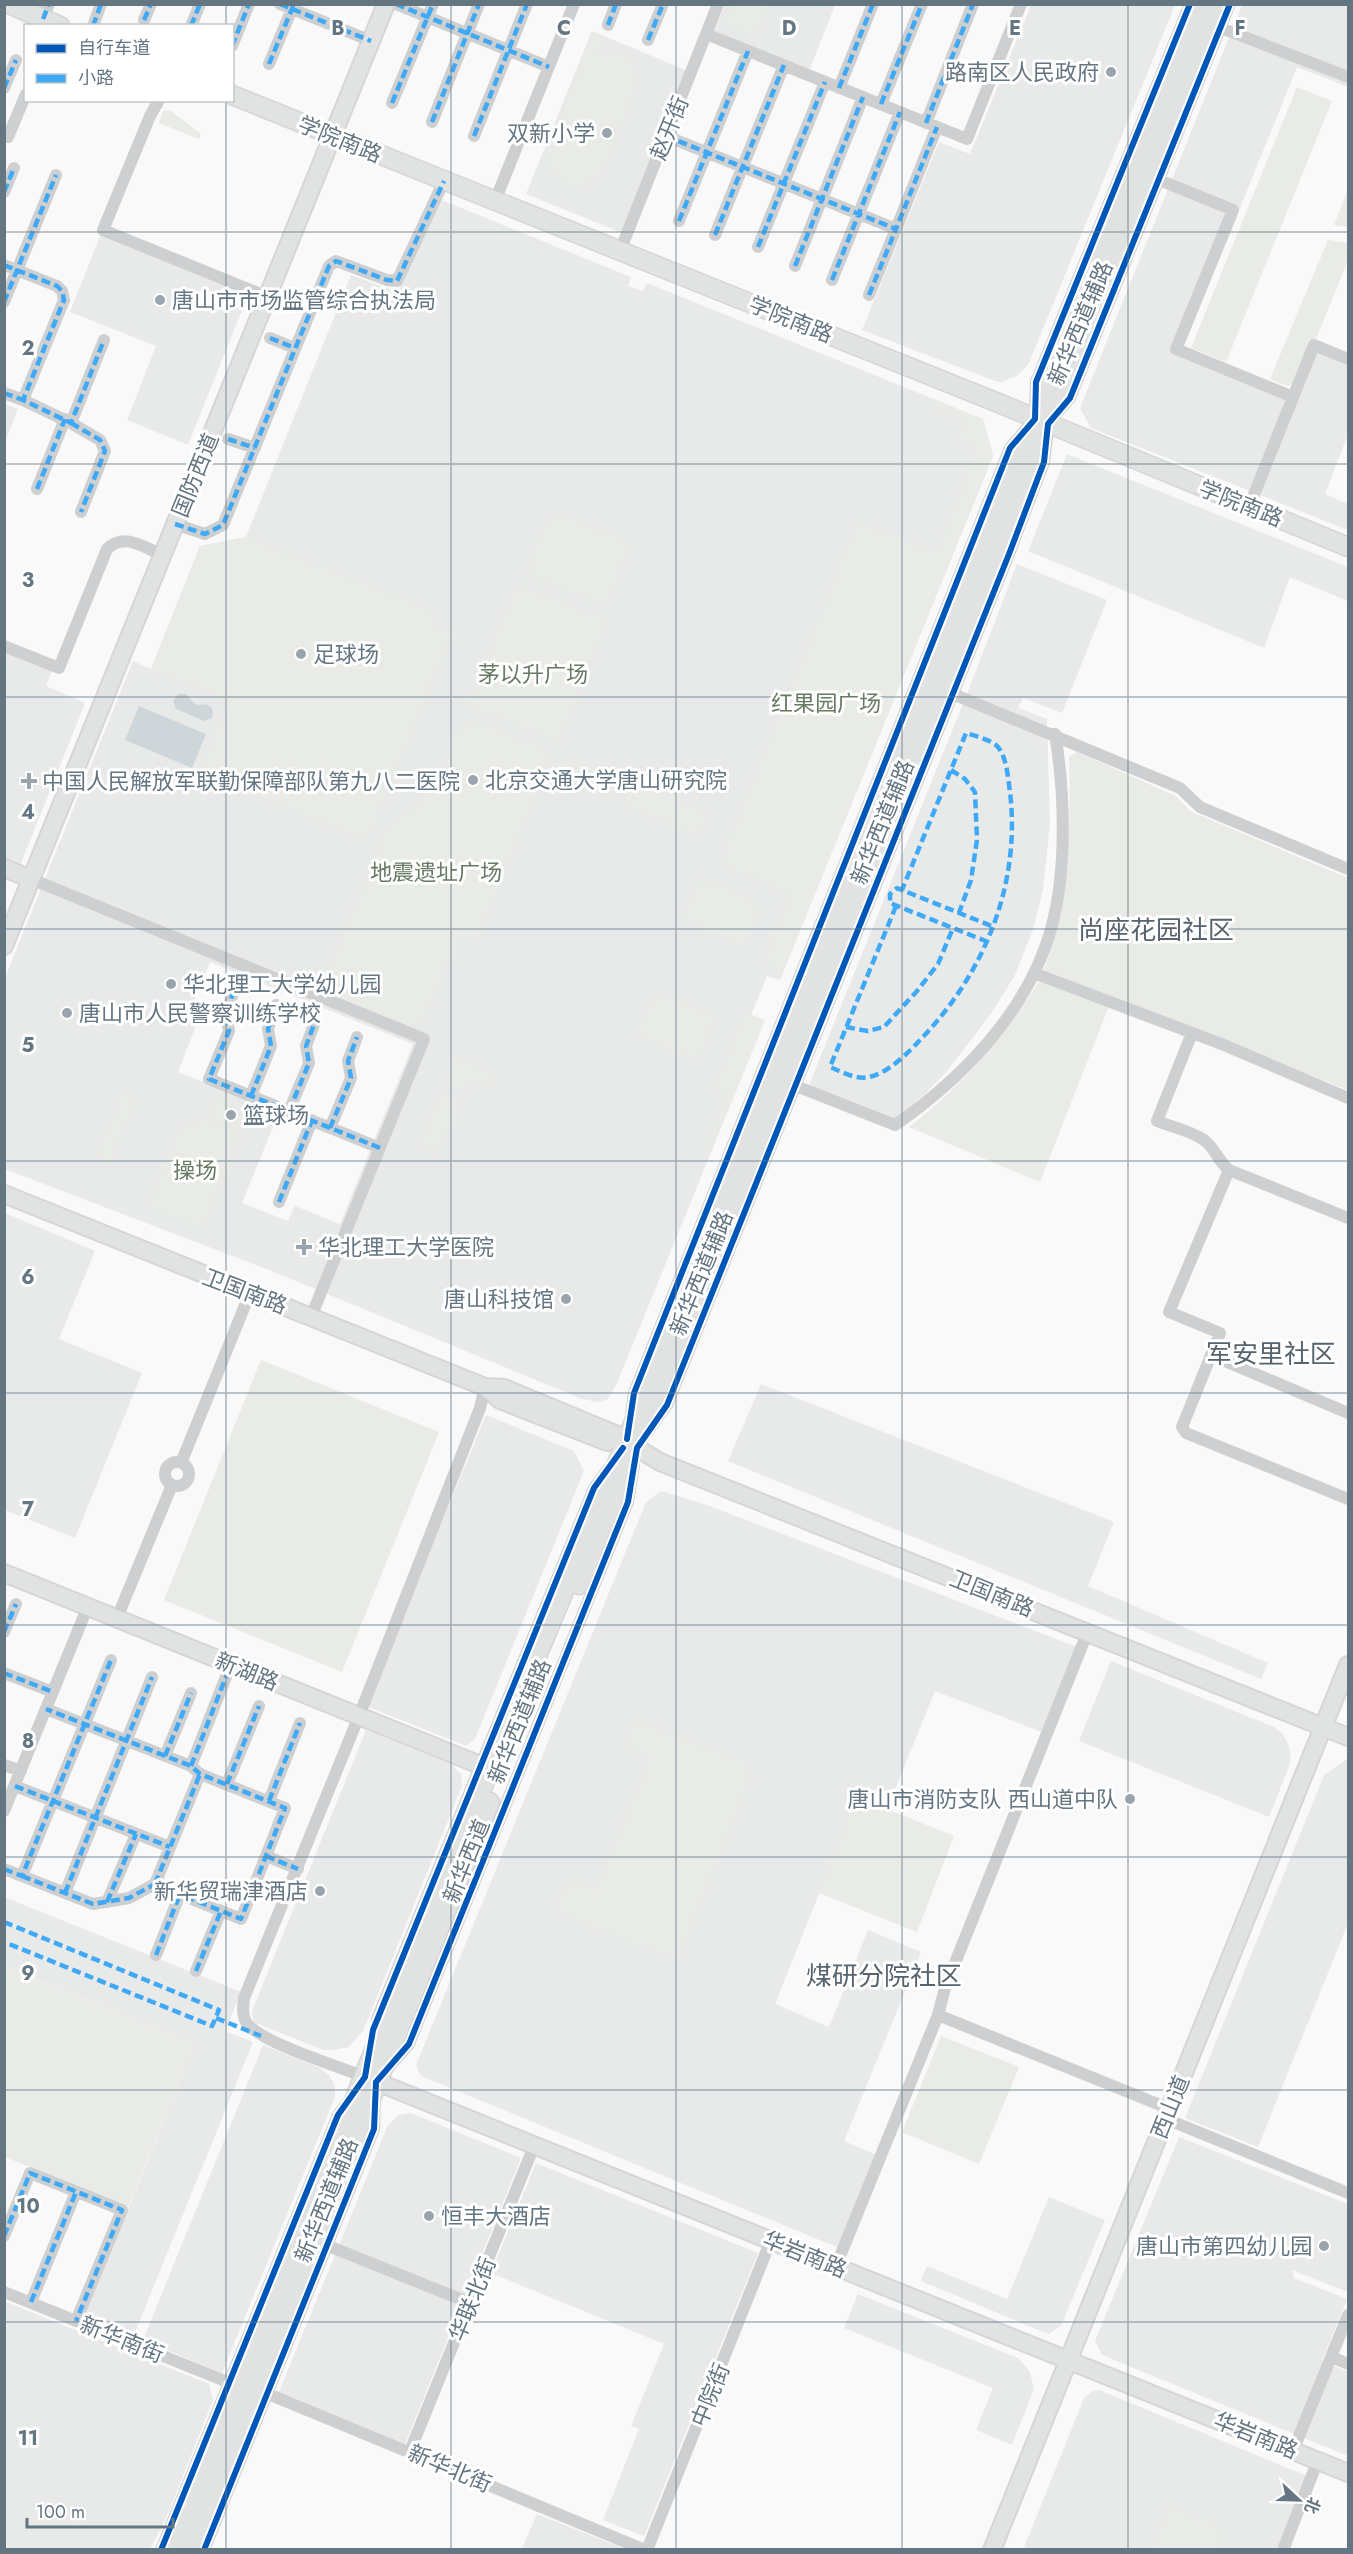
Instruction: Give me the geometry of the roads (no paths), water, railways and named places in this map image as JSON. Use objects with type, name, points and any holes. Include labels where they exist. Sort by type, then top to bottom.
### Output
[{"type":"main road","points":[[9,4],[52,20]]},
{"type":"main road","name":"新华西道","points":[[173,2550],[248,2388],[1041,421],[1202,4]]},
{"type":"main road","name":"新华西道","points":[[1041,421],[1153,177],[1216,4]]},
{"type":"main road","name":"学院南路","points":[[234,96],[1348,547]]},
{"type":"main road","name":"新华西道","points":[[371,2080],[485,1767],[629,1445]]},
{"type":"main road","name":"新华西道","points":[[197,2546],[248,2388]]},
{"type":"street","points":[[94,24],[101,4]]},
{"type":"street","points":[[144,20],[151,4]]},
{"type":"street","points":[[192,24],[200,4]]},
{"type":"street","points":[[234,41],[249,4]]},
{"type":"street","name":"国防西道","points":[[4,946],[386,4]]},
{"type":"street","points":[[396,4],[549,67]]},
{"type":"street","points":[[392,103],[433,4]]},
{"type":"street","points":[[432,122],[479,4]]},
{"type":"street","points":[[474,136],[527,4]]},
{"type":"street","points":[[495,201],[574,4]]},
{"type":"street","points":[[608,26],[616,4]]},
{"type":"street","points":[[648,40],[663,4]]},
{"type":"street","name":"赵开街","points":[[620,251],[718,4]]},
{"type":"street","points":[[881,104],[922,4]]},
{"type":"street","points":[[869,295],[896,229],[973,4]]},
{"type":"street","points":[[706,34],[967,139],[1021,4]]},
{"type":"street","name":"新华西道辅路","points":[[629,1445],[667,1406],[1044,462],[1036,382],[1190,4]]},
{"type":"street","points":[[1230,4],[1153,177],[1233,210],[1176,349],[1293,397]]},
{"type":"street","points":[[840,88],[872,5]]},
{"type":"street","points":[[269,64],[289,6],[371,41]]},
{"type":"street","points":[[1221,28],[1348,77]]},
{"type":"street","points":[[679,221],[748,51]]},
{"type":"street","points":[[4,88],[16,60]]},
{"type":"street","points":[[715,236],[784,65]]},
{"type":"street","points":[[758,248],[825,82]]},
{"type":"street","points":[[795,266],[863,97]]},
{"type":"street","points":[[4,136],[8,137],[24,99]]},
{"type":"street","points":[[158,102],[150,116],[104,230],[268,297]]},
{"type":"street","points":[[832,280],[900,112]]},
{"type":"street","points":[[666,136],[896,229]]},
{"type":"street","points":[[4,192],[14,168]]},
{"type":"street","points":[[4,302],[56,175]]},
{"type":"street","points":[[175,524],[205,534],[223,525],[328,266],[336,261],[387,280],[397,281],[444,181]]},
{"type":"street","points":[[4,265],[57,286],[62,291],[64,300],[23,400]]},
{"type":"street","points":[[270,338],[296,348]]},
{"type":"street","points":[[37,489],[104,340]]},
{"type":"street","points":[[1250,507],[1314,345],[1348,359]]},
{"type":"street","points":[[4,393],[68,421],[100,440],[105,451],[81,512]]},
{"type":"street","name":"新华西道辅路","points":[[629,1445],[634,1393],[1010,448],[1041,421]]},
{"type":"street","points":[[228,439],[255,448]]},
{"type":"street","points":[[4,646],[59,668],[106,549],[115,542],[126,540],[163,555]]},
{"type":"street","points":[[953,694],[1055,734],[1070,744],[1180,788],[1200,807],[1348,869]]},
{"type":"street","points":[[796,1086],[895,1125],[924,1105],[954,1078],[992,1038],[1034,973],[1051,930],[1060,861],[1061,767],[1055,734]]},
{"type":"street","points":[[4,868],[424,1039],[311,1317]]},
{"type":"street","points":[[1034,973],[1192,1033],[1348,1098]]},
{"type":"street","points":[[234,990],[226,1014],[229,1031],[209,1079],[380,1148]]},
{"type":"street","points":[[251,1096],[271,1046],[268,1029],[276,1005]]},
{"type":"street","points":[[289,1112],[309,1063],[306,1046],[315,1022]]},
{"type":"street","points":[[1192,1033],[1157,1121],[1204,1140],[1216,1153],[1220,1163],[1229,1170],[1348,1218]]},
{"type":"street","points":[[330,1128],[351,1078],[348,1061],[357,1037]]},
{"type":"street","points":[[279,1202],[312,1120]]},
{"type":"street","points":[[1229,1170],[1169,1312],[1220,1333],[1213,1356],[1182,1427],[1186,1433],[1348,1499]]},
{"type":"street","name":"卫国南路","points":[[4,1194],[485,1387],[504,1388],[629,1445],[660,1462],[1089,1631],[1348,1737]]},
{"type":"street","points":[[181,1463],[250,1293]]},
{"type":"street","points":[[1213,1356],[1348,1413]]},
{"type":"street","points":[[266,1856],[298,1869],[480,1408],[485,1387]]},
{"type":"street","points":[[173,1463],[181,1463],[189,1471],[188,1479],[180,1486],[172,1485],[166,1479],[167,1468],[173,1463]]},
{"type":"street","points":[[117,1618],[172,1485]]},
{"type":"street","name":"新湖路","points":[[4,1573],[485,1767]]},
{"type":"street","points":[[4,1632],[16,1604]]},
{"type":"street","points":[[4,1811],[87,1606]]},
{"type":"street","points":[[836,2266],[938,2015],[940,2002],[1089,1631]]},
{"type":"street","points":[[22,1876],[111,1660]]},
{"type":"street","points":[[4,1869],[93,1904],[129,1898],[155,1884],[170,1847],[231,1664]]},
{"type":"street","name":"西山道","points":[[992,2550],[1348,1665]]},
{"type":"street","points":[[4,1673],[53,1692]]},
{"type":"street","points":[[65,1893],[152,1677]]},
{"type":"street","points":[[165,1755],[190,1693]]},
{"type":"street","points":[[227,1784],[259,1706]]},
{"type":"street","points":[[46,1709],[165,1755],[285,1808],[241,1919],[155,1884]]},
{"type":"street","points":[[269,1801],[300,1723]]},
{"type":"street","points":[[4,1765],[21,1771]]},
{"type":"street","points":[[15,1786],[170,1847]]},
{"type":"street","points":[[107,1902],[136,1834]]},
{"type":"street","name":"华岩南路","points":[[298,1869],[244,1998],[242,2010],[246,2021],[261,2036],[1348,2473]]},
{"type":"street","points":[[156,1955],[180,1894]]},
{"type":"street","points":[[196,1971],[221,1911]]},
{"type":"street","points":[[938,2015],[1348,2193]]},
{"type":"street","name":"新华西道辅路","points":[[161,2550],[326,2245],[374,2129],[371,2080]]},
{"type":"street","name":"华联北街","points":[[410,2451],[534,2146]]},
{"type":"street","points":[[4,2236],[30,2173],[122,2210],[76,2321]]},
{"type":"street","points":[[31,2302],[76,2192]]},
{"type":"street","name":"中院街","points":[[646,2550],[771,2240]]},
{"type":"street","points":[[326,2245],[470,2303]]},
{"type":"street","name":"新华南街","points":[[4,2292],[248,2388]]},
{"type":"street","points":[[1293,2451],[1348,2315]]},
{"type":"street","points":[[1332,2357],[1348,2364]]},
{"type":"street","name":"新华北街","points":[[248,2388],[410,2451],[646,2550]]},
{"type":"street","points":[[1283,2550],[1318,2460]]},
{"type":"place","name":"路南区人民政府","points":[[1111,72]]},
{"type":"place","name":"双新小学","points":[[607,133]]},
{"type":"place","name":"唐山市市场监管综合执法局","points":[[160,300]]},
{"type":"place","name":"足球场","points":[[301,654]]},
{"type":"place","name":"北京交通大学唐山研究院","points":[[473,780]]},
{"type":"place","name":"中国人民解放军联勤保障部队第九八二医院","points":[[29,781]]},
{"type":"place","name":"华北理工大学幼儿园","points":[[171,984]]},
{"type":"place","name":"唐山市人民警察训练学校","points":[[67,1013]]},
{"type":"place","name":"篮球场","points":[[231,1115]]},
{"type":"place","name":"华北理工大学医院","points":[[304,1247]]},
{"type":"place","name":"唐山科技馆","points":[[566,1299]]},
{"type":"place","name":"唐山市消防支队 西山道中队","points":[[1130,1799]]},
{"type":"place","name":"新华贸瑞津酒店","points":[[320,1891]]},
{"type":"place","name":"恒丰大酒店","points":[[429,2216]]},
{"type":"place","name":"唐山市第四幼儿园","points":[[1324,2246]]},
{"type":"district","name":"尚座花园社区","points":[[1156,930]]},
{"type":"district","name":"军安里社区","points":[[1271,1354]]},
{"type":"district","name":"煤研分院社区","points":[[884,1976]]},
{"type":"park label","name":"茅以升广场","points":[[533,674]]},
{"type":"park label","name":"红果园广场","points":[[826,703]]},
{"type":"park label","name":"地震遗址广场","points":[[436,872]]},
{"type":"park label","name":"操场","points":[[195,1170]]}]
